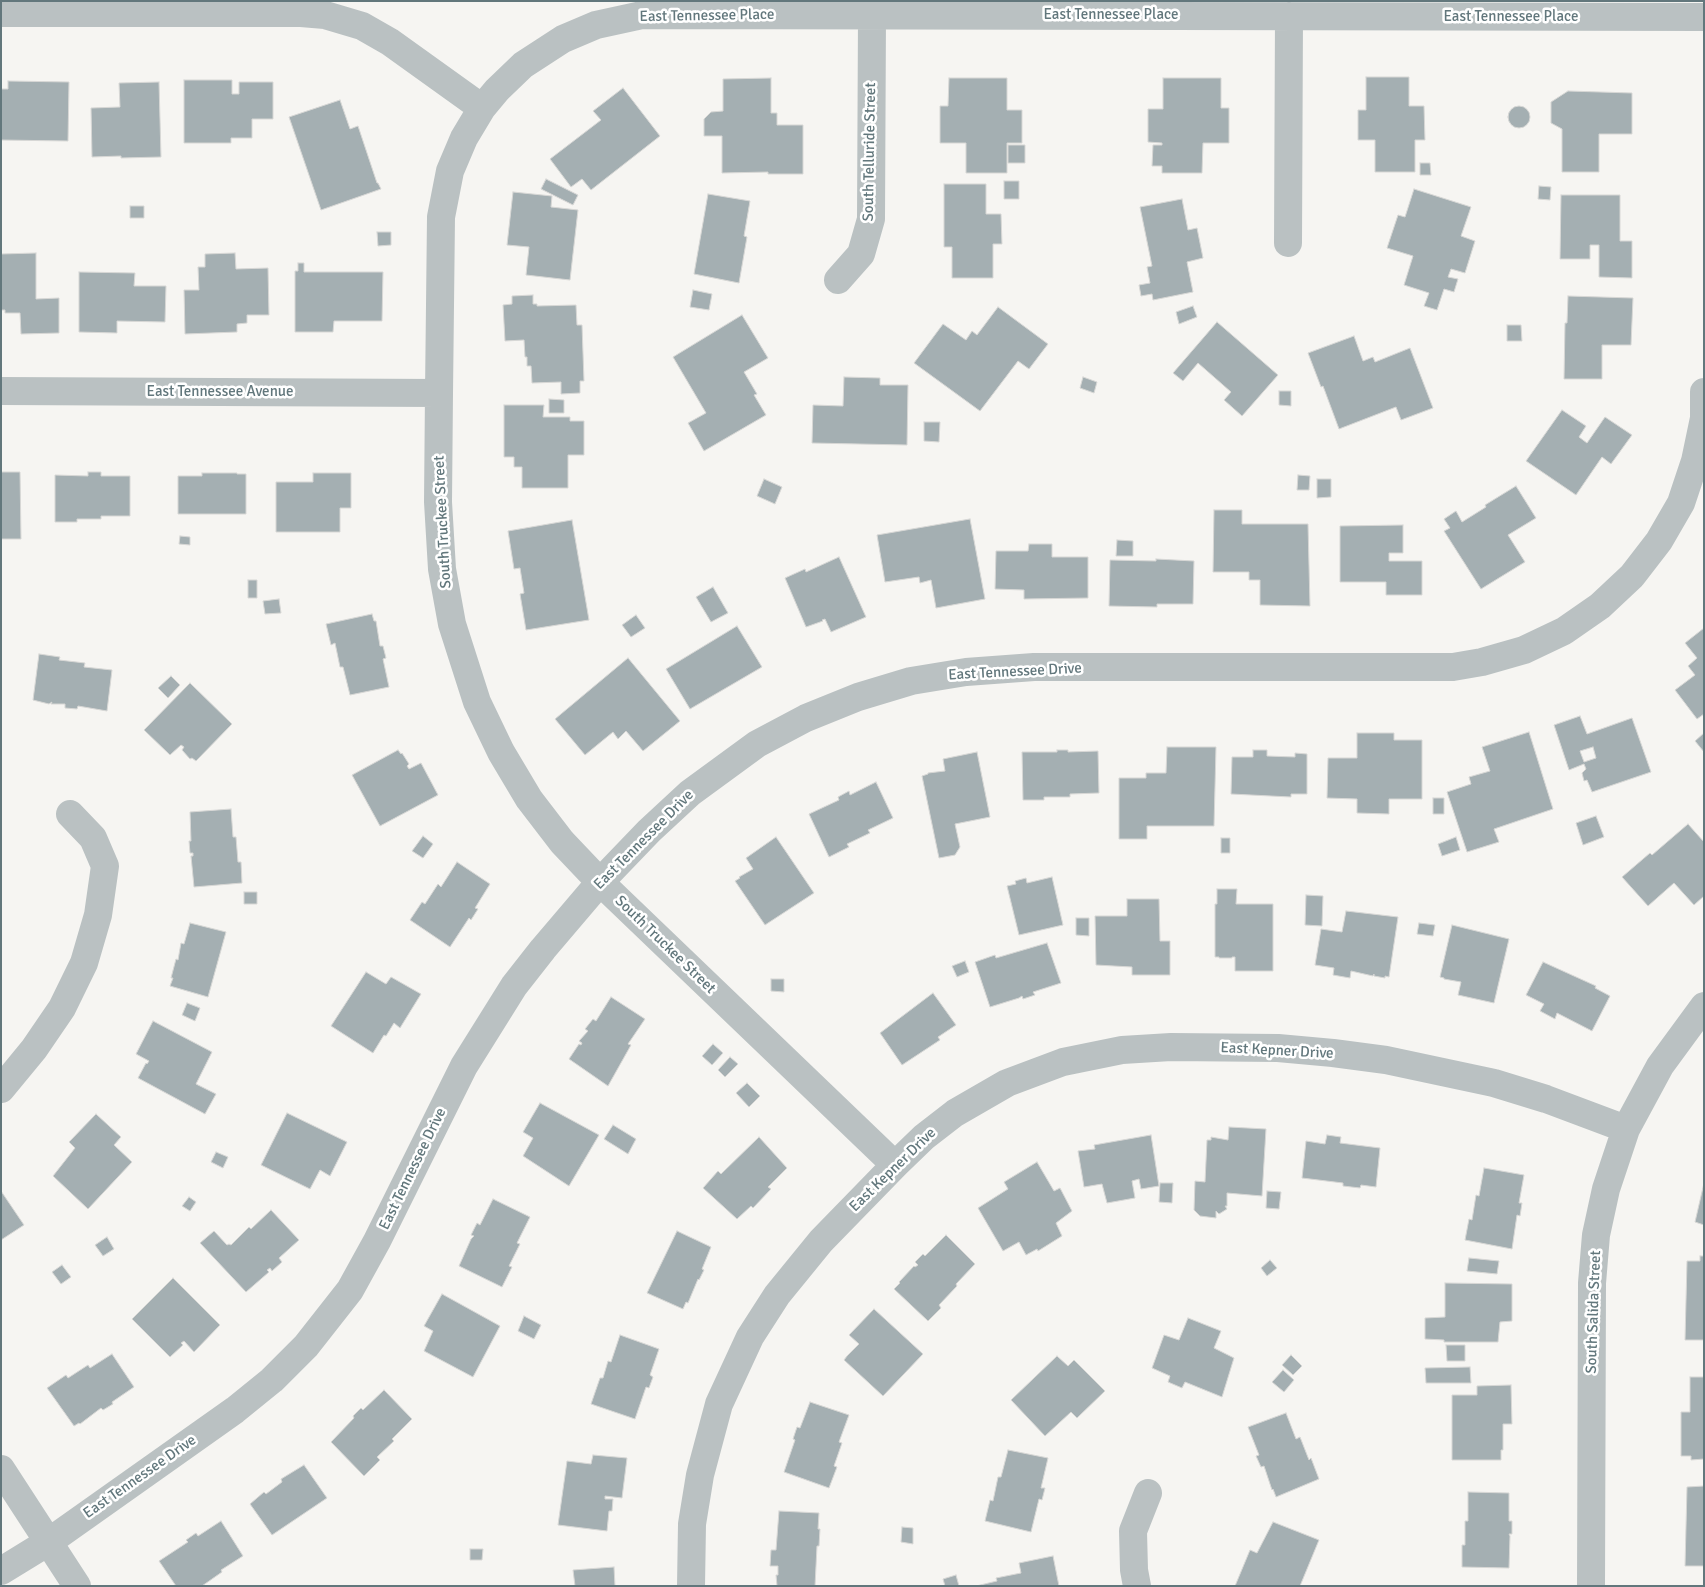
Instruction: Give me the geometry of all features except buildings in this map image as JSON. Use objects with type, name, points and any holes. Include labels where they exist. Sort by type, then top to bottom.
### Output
[{"type":"street","points":[[1,13],[302,13],[325,15],[362,26],[390,42],[482,108]]},
{"type":"street","name":"East Tennessee Place","points":[[482,108],[497,90],[523,65],[563,39],[596,25],[642,15],[1704,18]]},
{"type":"street","name":"South Telluride Street","points":[[838,280],[861,254],[871,219],[872,15]]},
{"type":"street","points":[[1288,244],[1289,16]]},
{"type":"street","name":"South Truckee Street","points":[[482,108],[464,138],[450,170],[441,217],[438,502],[442,570],[452,624],[477,702],[501,752],[529,799],[562,842],[600,882],[895,1164]]},
{"type":"street","name":"East Tennessee Avenue","points":[[1,391],[439,393]]},
{"type":"street","name":"East Tennessee Drive","points":[[50,1541],[235,1410],[272,1380],[306,1346],[350,1290],[377,1241],[464,1066],[514,986],[600,882],[649,831],[690,793],[757,744],[806,718],[858,697],[911,681],[966,672],[1034,667],[1453,667],[1482,662],[1524,650],[1564,631],[1600,606],[1632,576],[1659,541],[1680,503],[1695,461],[1704,418],[1704,392]]},
{"type":"street","points":[[1,1089],[34,1049],[62,1008],[84,963],[98,915],[105,866],[93,838],[70,814]]},
{"type":"street","name":"South Salida Street","points":[[1591,1586],[1592,1283],[1596,1235],[1606,1189],[1626,1129],[1660,1066],[1704,1006]]},
{"type":"street","name":"East Kepner Drive","points":[[691,1586],[692,1524],[700,1475],[719,1404],[750,1337],[776,1296],[821,1241],[895,1164],[924,1137],[955,1113],[1007,1083],[1063,1062],[1122,1050],[1171,1047],[1278,1048],[1386,1060],[1494,1083],[1546,1099],[1626,1129]]},
{"type":"street","points":[[1,1469],[50,1541],[77,1586]]},
{"type":"street","points":[[1137,1586],[1134,1570],[1133,1531],[1148,1493]]},
{"type":"street","points":[[1,1571],[50,1541]]}]
